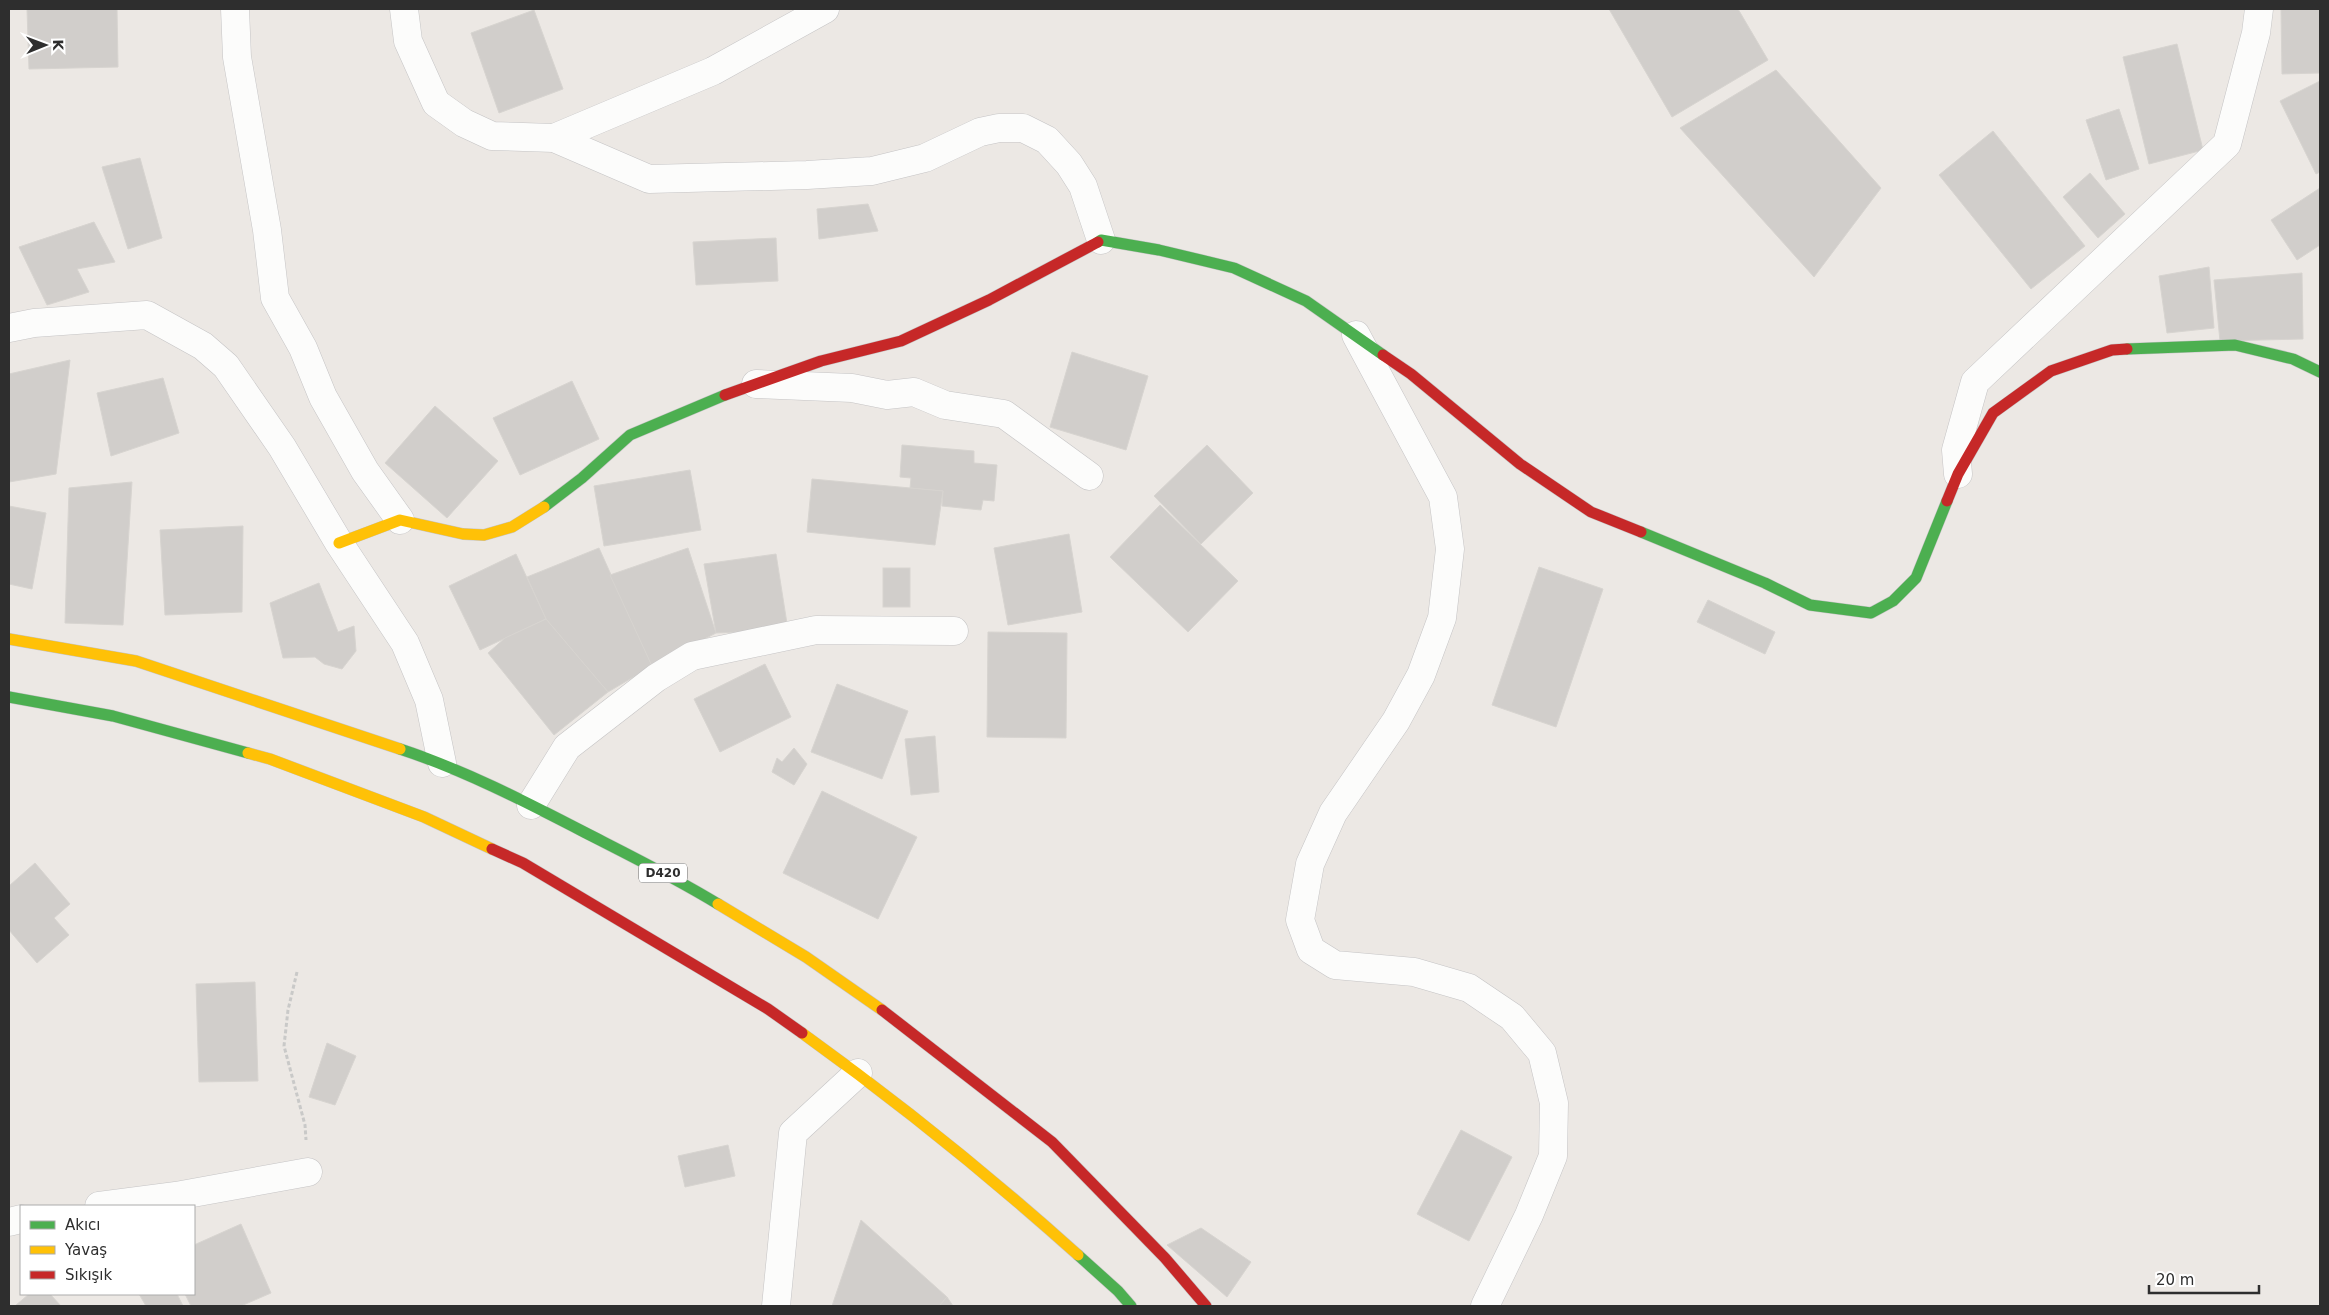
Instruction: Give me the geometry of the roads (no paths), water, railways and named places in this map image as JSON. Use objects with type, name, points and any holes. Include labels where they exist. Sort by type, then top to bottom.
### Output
[{"type":"main road","points":[[340,543],[400,520],[463,534],[484,535],[512,527],[534,514],[582,478],[630,435],[701,403],[820,361],[902,341],[989,300],[1102,240],[1159,250],[1234,268],[1306,301],[1411,374],[1520,464],[1591,512],[1765,583],[1810,605],[1871,613],[1893,601],[1916,578],[1958,474],[1993,413],[2051,371],[2112,350],[2235,345],[2293,359],[2320,372]]},
{"type":"main road","name":"D420","points":[[9,638],[136,661],[442,763],[531,805],[687,885],[806,957],[892,1017],[1052,1142],[1165,1258],[1206,1306]]},
{"type":"main road","points":[[9,697],[113,716],[270,759],[424,817],[523,863],[768,1009],[858,1073],[1004,1189],[1118,1291],[1131,1306]]},
{"type":"street","points":[[235,9],[238,57],[267,230],[275,298],[303,348],[324,397],[360,463],[400,520]]},
{"type":"street","points":[[404,9],[408,42],[436,103],[464,123],[492,136],[554,138],[649,179],[872,171],[925,158],[980,132],[999,128],[1023,128],[1046,140],[1069,164],[1083,186],[1102,240]]},
{"type":"street","points":[[554,138],[713,71],[825,9]]},
{"type":"street","points":[[1958,474],[1956,450],[1974,382],[2227,144],[2256,33],[2259,9]]},
{"type":"street","points":[[9,328],[34,323],[147,315],[203,346],[226,366],[282,447],[340,543],[405,643],[429,700],[442,763]]},
{"type":"street","points":[[1356,335],[1443,497],[1450,549],[1442,618],[1421,675],[1396,721],[1333,813],[1310,864],[1300,920],[1311,950],[1335,965],[1414,972],[1469,988],[1512,1017],[1542,1053],[1554,1103],[1553,1156],[1529,1215],[1485,1306]]},
{"type":"street","points":[[756,384],[852,388],[886,395],[914,392],[945,405],[1004,414],[1089,476]]},
{"type":"street","points":[[531,805],[567,747],[656,678],[692,656],[816,630],[954,631]]},
{"type":"street","points":[[776,1306],[793,1133],[858,1073]]},
{"type":"street","points":[[109,1205],[138,1202],[308,1172]]}]
